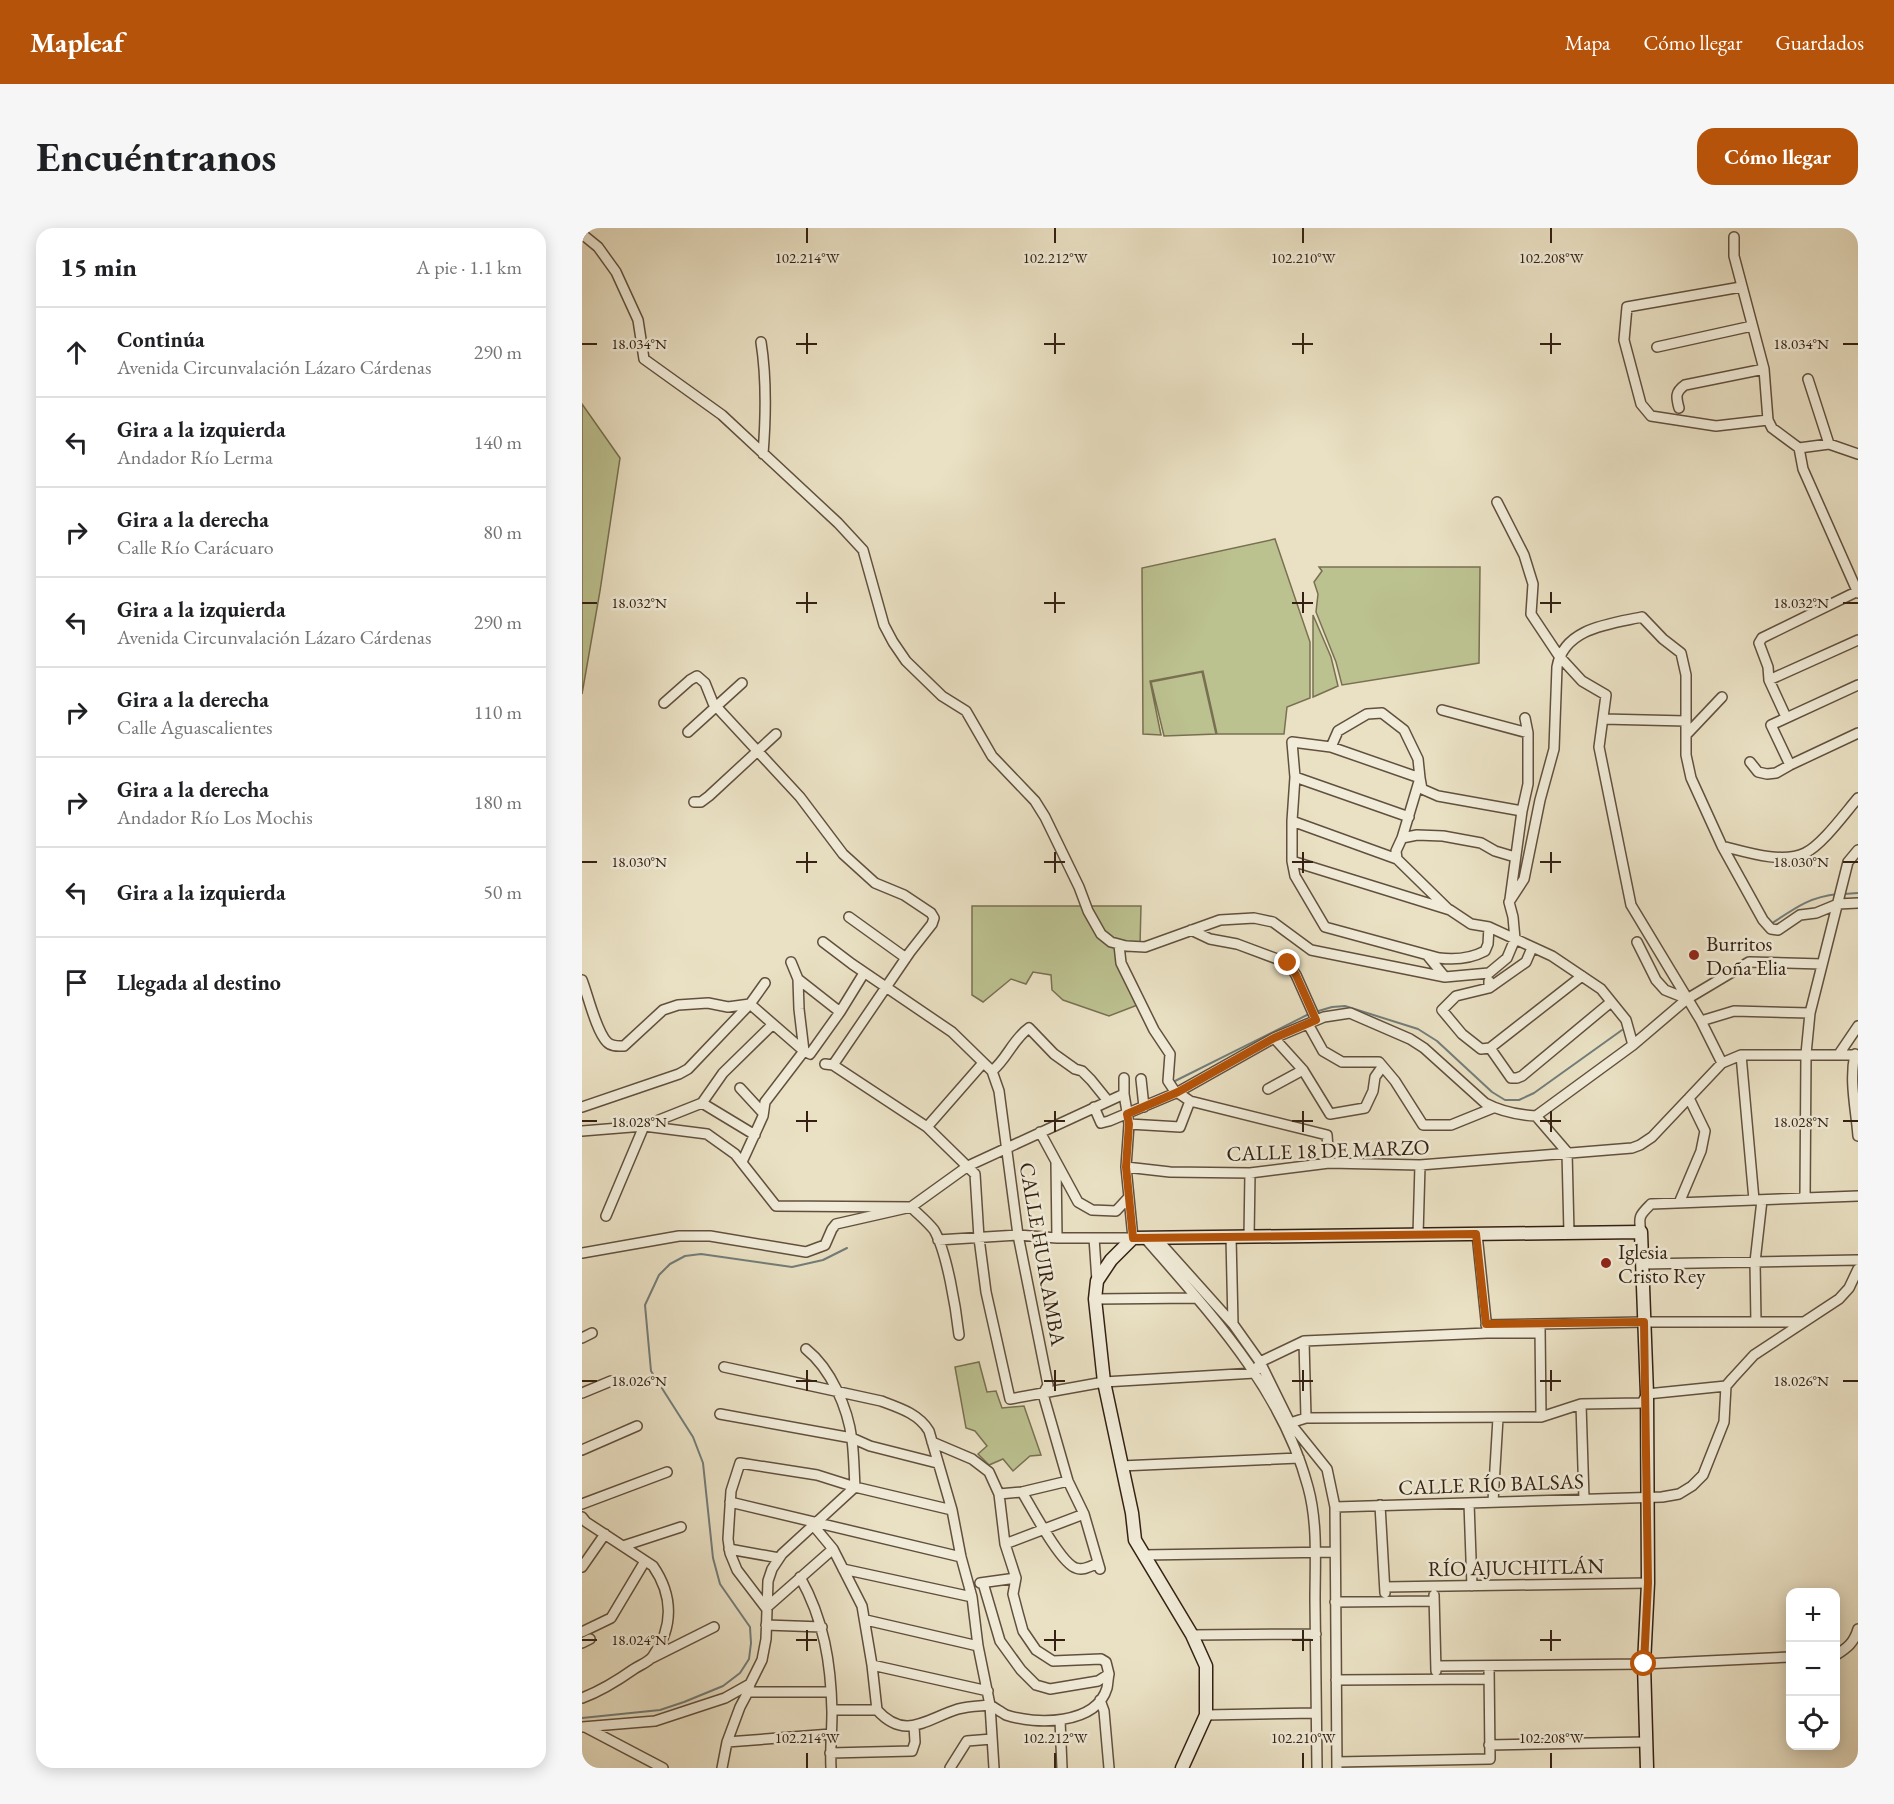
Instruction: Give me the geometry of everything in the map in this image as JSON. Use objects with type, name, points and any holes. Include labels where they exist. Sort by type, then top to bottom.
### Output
[{"type":"street","points":[[582,234],[598,247],[616,272],[638,320],[644,358],[722,415],[838,523],[863,550],[884,625],[893,642],[906,660],[942,696],[966,711],[992,756],[1035,801],[1045,817],[1101,934],[1119,945],[1145,947],[1220,920],[1254,918],[1273,922],[1311,950],[1445,977],[1489,973],[1507,957],[1515,939],[1514,917],[1509,902],[1528,784],[1528,734],[1525,718]]},
{"type":"street","points":[[1734,237],[1734,256],[1741,287],[1764,369],[1768,420],[1772,428],[1799,448],[1803,469],[1858,592],[1761,638],[1759,643],[1768,667],[1769,680],[1786,717]]},
{"type":"street","points":[[1741,287],[1627,307],[1624,340],[1641,404],[1651,416],[1716,426],[1768,420]]},
{"type":"street","points":[[1657,347],[1752,326]]},
{"type":"street","points":[[761,342],[766,370],[764,454]]},
{"type":"street","points":[[1679,408],[1676,397],[1678,390],[1686,385],[1764,369]]},
{"type":"street","points":[[1808,379],[1829,444]]},
{"type":"street","points":[[1799,448],[1829,444],[1858,454]]},
{"type":"street","points":[[1497,502],[1524,555],[1533,584],[1531,615],[1559,656],[1582,681],[1606,695],[1599,747],[1631,905],[1701,1021],[1722,1063],[1741,1055],[1856,1055],[1852,1064],[1852,1084],[1857,1110],[1858,1136]]},
{"type":"street","points":[[1509,902],[1524,879],[1540,800],[1554,748],[1559,656],[1564,648],[1581,634],[1642,617],[1663,639],[1681,653],[1686,675],[1686,755],[1690,778],[1722,846],[1764,920],[1771,929],[1778,930],[1800,915],[1816,913],[1838,902],[1858,903]]},
{"type":"street","points":[[1769,680],[1858,640]]},
{"type":"street","points":[[663,702],[697,676],[705,683],[713,703],[800,797],[843,854],[875,883],[904,895],[931,913],[934,918],[887,987],[829,1064],[927,1127],[975,1174],[979,1238],[986,1292],[1010,1399],[1104,1382],[1255,1373]]},
{"type":"street","points":[[688,732],[742,683]]},
{"type":"street","points":[[1790,765],[1772,725],[1858,685]]},
{"type":"street","points":[[1686,735],[1722,697]]},
{"type":"street","points":[[1442,710],[1528,734]]},
{"type":"street","points":[[1331,747],[1338,731],[1367,714],[1382,713],[1404,730],[1418,759],[1422,789],[1438,796],[1522,811]]},
{"type":"street","points":[[1603,719],[1686,721]]},
{"type":"street","points":[[1750,762],[1758,772],[1776,773],[1858,733]]},
{"type":"street","points":[[694,802],[701,802],[709,796],[776,734]]},
{"type":"street","points":[[1420,778],[1331,747],[1292,742],[1295,777],[1292,861],[1295,876],[1325,927],[1427,955],[1453,960],[1479,954],[1485,951],[1488,944],[1489,927]]},
{"type":"street","points":[[1295,777],[1409,817]]},
{"type":"street","points":[[1397,859],[1395,851],[1402,838],[1420,778]]},
{"type":"street","points":[[1722,846],[1773,858],[1805,853],[1821,840],[1858,798]]},
{"type":"street","points":[[1292,821],[1397,859],[1450,910],[1471,924],[1489,927],[1552,956],[1601,989],[1626,1020],[1632,1044]]},
{"type":"street","points":[[1402,838],[1417,835],[1443,836],[1481,843],[1515,857]]},
{"type":"street","points":[[1804,1198],[1806,1054],[1810,1013],[1848,862],[1858,850]]},
{"type":"street","points":[[1292,861],[1450,910]]},
{"type":"street","points":[[849,917],[908,955]]},
{"type":"street","points":[[1191,930],[1210,939],[1237,944],[1288,963],[1309,1003],[1323,1051],[1342,1062],[1378,1062],[1395,1081],[1423,1125],[1451,1125],[1494,1108]]},
{"type":"street","points":[[823,942],[864,973],[952,1032],[992,1071],[1001,1064],[1021,1034],[1029,1028],[1054,1054],[1075,1069],[1082,1071],[1108,1101]]},
{"type":"street","points":[[1637,942],[1656,980],[1665,990],[1687,999]]},
{"type":"street","points":[[1119,945],[1121,963],[1154,1030],[1170,1054],[1168,1081],[1174,1090],[1190,1101],[1327,1135]]},
{"type":"street","points":[[1532,948],[1526,962],[1489,988],[1456,996],[1442,1010],[1471,1042],[1481,1049],[1490,1048],[1582,976]]},
{"type":"street","points":[[1427,955],[1445,977]]},
{"type":"street","points":[[791,962],[798,979],[799,1009],[807,1053]]},
{"type":"street","points":[[1094,1107],[1101,1124],[1178,1092],[1274,1038],[1313,1020],[1337,1013],[1350,1013],[1410,1039],[1424,1048],[1485,1103],[1494,1108],[1536,1116],[1632,1044],[1687,999],[1749,962],[1822,964]]},
{"type":"street","points":[[742,1162],[763,1113],[765,1102],[840,1012],[864,973]]},
{"type":"street","points":[[1489,973],[1489,988]]},
{"type":"street","points":[[798,979],[840,1012]]},
{"type":"street","points":[[582,980],[601,1033],[608,1043],[615,1046],[624,1046],[663,1010],[678,1005],[708,1003],[728,1007],[750,1004],[807,1053]]},
{"type":"street","points":[[582,1107],[688,1069],[750,1004],[765,983]]},
{"type":"street","points":[[1490,1048],[1511,1078],[1517,1078],[1611,1002]]},
{"type":"street","points":[[1701,1021],[1734,1011],[1810,1013]]},
{"type":"street","points":[[606,1216],[644,1126],[702,1103],[723,1073],[773,1024]]},
{"type":"street","points":[[1839,1054],[1858,1026]]},
{"type":"street","points":[[1274,1038],[1303,1070],[1330,1114],[1327,1135],[1329,1163]]},
{"type":"street","points":[[1741,1055],[1758,1200],[1755,1262],[1756,1322]]},
{"type":"street","points":[[927,1127],[982,1063]]},
{"type":"street","name":"CALLE 18 DE MARZO","points":[[1126,1167],[1170,1172],[1250,1173],[1329,1163],[1420,1165],[1632,1148],[1652,1137],[1722,1063]]},
{"type":"street","points":[[1330,1114],[1365,1108],[1373,1091],[1375,1077],[1382,1067]]},
{"type":"street","points":[[1268,1089],[1303,1070]]},
{"type":"street","name":"CALLE HUIRAMBA","points":[[992,1071],[999,1091],[1018,1235],[1048,1384],[1043,1394],[1068,1481],[1084,1514],[1099,1566],[1077,1569],[1070,1565],[1044,1530]]},
{"type":"street","points":[[1124,1078],[1129,1124],[1126,1167],[1128,1198],[1144,1238],[1224,1331],[1255,1373],[1299,1458],[1309,1489],[1315,1533],[1317,1768]]},
{"type":"street","points":[[1141,1080],[1144,1107]]},
{"type":"street","points":[[740,1088],[763,1113]]},
{"type":"street","points":[[582,1253],[636,1242],[689,1236],[710,1236],[806,1252],[825,1245],[836,1224],[911,1207],[968,1166],[1124,1094]]},
{"type":"street","points":[[1679,1203],[1701,1150],[1705,1131],[1689,1098]]},
{"type":"street","points":[[1129,1124],[1180,1127],[1190,1101]]},
{"type":"street","points":[[702,1103],[754,1135]]},
{"type":"street","points":[[1536,1116],[1567,1152],[1569,1233]]},
{"type":"street","points":[[582,1131],[644,1126],[707,1134],[735,1154],[776,1206],[911,1207],[933,1230],[942,1249],[959,1335]]},
{"type":"street","points":[[1040,1132],[1078,1202],[1092,1209],[1116,1211],[1128,1198]]},
{"type":"street","points":[[1056,1161],[1057,1238]]},
{"type":"street","points":[[1418,1235],[1420,1165]]},
{"type":"street","points":[[1249,1237],[1250,1173]]},
{"type":"street","points":[[1647,1768],[1644,1664],[1648,1583],[1647,1394],[1643,1264],[1639,1220],[1651,1204],[1858,1196]]},
{"type":"street","points":[[938,1240],[1018,1235],[1057,1238],[1144,1238],[1641,1232]]},
{"type":"street","points":[[1476,1234],[1486,1329]]},
{"type":"street","points":[[1232,1237],[1233,1324]]},
{"type":"street","points":[[1094,1238],[1097,1281],[1095,1299],[1104,1382],[1132,1513],[1135,1540],[1192,1635],[1206,1666],[1206,1715],[1182,1768]]},
{"type":"street","points":[[1097,1281],[1111,1260],[1144,1238]]},
{"type":"street","points":[[1144,1238],[1233,1324],[1260,1362],[1290,1423],[1327,1469],[1335,1507],[1337,1765],[1490,1759],[1489,1666]]},
{"type":"street","points":[[1643,1264],[1858,1260]]},
{"type":"street","points":[[1647,1394],[1726,1386],[1754,1355],[1854,1288],[1858,1269]]},
{"type":"street","points":[[1095,1299],[1196,1298]]},
{"type":"street","points":[[1255,1373],[1260,1362],[1304,1341],[1486,1329],[1644,1322],[1804,1322]]},
{"type":"street","points":[[1540,1328],[1542,1418]]},
{"type":"street","points":[[582,1338],[592,1334]]},
{"type":"street","points":[[1304,1341],[1306,1418]]},
{"type":"street","points":[[806,1349],[818,1359],[839,1393],[852,1438],[855,1487]]},
{"type":"street","points":[[724,1367],[857,1395],[904,1410],[923,1421],[929,1431],[952,1510],[972,1597],[978,1646],[990,1705],[994,1768]]},
{"type":"street","points":[[582,1393],[611,1381]]},
{"type":"street","name":"CALLE RÍO BALSAS","points":[[1335,1507],[1647,1497],[1678,1494],[1692,1486],[1703,1475],[1724,1422],[1726,1386]]},
{"type":"street","points":[[1290,1423],[1306,1418],[1542,1418],[1581,1404],[1642,1403],[1647,1394]]},
{"type":"street","points":[[1581,1404],[1584,1499]]},
{"type":"street","points":[[720,1414],[852,1438],[870,1446],[937,1463]]},
{"type":"street","points":[[1493,1502],[1498,1418]]},
{"type":"street","points":[[582,1450],[637,1426]]},
{"type":"street","points":[[832,1710],[877,1710],[894,1725],[914,1726],[959,1709],[990,1705],[1005,1714],[1026,1719],[1052,1721],[1083,1713],[1100,1700],[1107,1689],[1109,1674],[1106,1662],[1101,1659],[1053,1661],[1036,1650],[1023,1631],[1018,1613],[1013,1594],[1016,1578],[1005,1544],[999,1494],[989,1472],[972,1459],[932,1442]]},
{"type":"street","points":[[1121,1466],[1299,1458]]},
{"type":"street","points":[[766,1608],[736,1570],[729,1549],[731,1491],[740,1463],[817,1475],[855,1487],[952,1510]]},
{"type":"street","points":[[582,1504],[667,1472]]},
{"type":"street","points":[[999,1494],[1022,1492],[1068,1481]]},
{"type":"street","points":[[722,1768],[727,1742],[762,1660],[766,1639],[768,1581],[772,1569],[779,1558],[855,1487]]},
{"type":"street","points":[[1022,1492],[1044,1530]]},
{"type":"street","points":[[730,1502],[961,1557]]},
{"type":"street","points":[[1469,1503],[1472,1586]]},
{"type":"street","points":[[1380,1505],[1386,1601]]},
{"type":"street","points":[[1005,1544],[1084,1514]]},
{"type":"street","points":[[582,1517],[586,1522],[653,1566],[660,1577],[667,1594],[669,1610],[667,1626],[652,1658]]},
{"type":"street","points":[[815,1523],[833,1549],[860,1600],[866,1620],[873,1665],[877,1710]]},
{"type":"street","points":[[623,1546],[681,1527]]},
{"type":"street","points":[[582,1567],[605,1534]]},
{"type":"street","points":[[729,1549],[779,1558]]},
{"type":"street","points":[[766,1608],[833,1549]]},
{"type":"street","points":[[1143,1555],[1335,1551]]},
{"type":"street","points":[[585,1638],[611,1618],[645,1561]]},
{"type":"street","points":[[843,1569],[972,1597]]},
{"type":"street","points":[[800,1577],[822,1627],[828,1655],[832,1710],[831,1768]]},
{"type":"street","points":[[969,1585],[1016,1578]]},
{"type":"street","points":[[983,1583],[1000,1641],[1021,1670],[1036,1685],[1050,1689],[1098,1680],[1109,1674]]},
{"type":"street","name":"RÍO AJUCHITLÁN","points":[[1385,1587],[1648,1583]]},
{"type":"street","points":[[1434,1587],[1436,1679]]},
{"type":"street","name":"RÍO AJUCHITLÁN","points":[[1335,1602],[1434,1600]]},
{"type":"street","points":[[866,1620],[978,1646]]},
{"type":"street","points":[[766,1625],[822,1627]]},
{"type":"street","points":[[582,1698],[602,1691],[652,1658],[714,1627]]},
{"type":"street","points":[[1840,1653],[1855,1640],[1858,1629]]},
{"type":"street","points":[[1192,1635],[1316,1634]]},
{"type":"street","points":[[1436,1666],[1644,1664],[1786,1657]]},
{"type":"street","points":[[873,1665],[988,1691]]},
{"type":"street","points":[[1336,1680],[1489,1679]]},
{"type":"street","points":[[584,1727],[655,1721],[678,1715],[749,1688],[830,1692]]},
{"type":"street","points":[[1100,1700],[1104,1711],[1109,1768]]},
{"type":"street","points":[[1206,1715],[1316,1713]]},
{"type":"street","points":[[1060,1720],[1062,1768]]},
{"type":"street","points":[[830,1753],[912,1751],[915,1742],[914,1726]]},
{"type":"street","points":[[584,1727],[663,1768]]},
{"type":"street","points":[[727,1742],[831,1734]]},
{"type":"street","points":[[950,1768],[967,1741],[992,1739]]},
{"type":"street","points":[[1489,1745],[1646,1742]]},
{"type":"green space","points":[[582,404],[620,458],[582,694]]},
{"type":"green space","points":[[1275,539],[1310,642],[1310,698],[1287,707],[1284,734],[1217,734],[1203,671],[1150,681],[1161,735],[1143,734],[1142,568]]},
{"type":"green space","points":[[1319,567],[1480,567],[1479,663],[1342,685],[1336,662],[1316,612],[1318,594],[1314,582],[1322,571]]},
{"type":"green space","points":[[1313,615],[1331,657],[1338,686],[1313,697]]},
{"type":"green space","points":[[1202,672],[1216,734],[1164,736],[1151,682]]},
{"type":"green space","points":[[972,906],[1084,906],[1097,930],[1117,945],[1140,1004],[1109,1016],[1063,1000],[1052,990],[1051,975],[1033,972],[1026,984],[1011,979],[983,1002],[972,995]]},
{"type":"green space","points":[[1088,906],[1141,906],[1140,945],[1127,945],[1102,933]]},
{"type":"green space","points":[[979,1362],[987,1392],[996,1391],[1002,1408],[1024,1406],[1041,1455],[1030,1456],[1013,1471],[1003,1459],[989,1465],[978,1454],[987,1446],[975,1431],[966,1428],[955,1367]]},
{"type":"waterway","points":[[1844,894],[1858,893]]},
{"type":"waterway","points":[[1771,924],[1810,901],[1838,894]]},
{"type":"waterway","points":[[1315,1012],[1345,1006],[1418,1029],[1437,1041],[1492,1092],[1505,1100],[1519,1100],[1534,1093],[1622,1030]]},
{"type":"waterway","points":[[1175,1081],[1309,1014]]},
{"type":"waterway","points":[[582,1718],[660,1710],[684,1702],[723,1686],[740,1673],[749,1659],[750,1627],[720,1584],[713,1558],[703,1463],[693,1437],[651,1371],[645,1305],[659,1275],[670,1264],[685,1256],[701,1254],[792,1267],[823,1260],[847,1248]]},
{"type":"place","name":"Burritos Doña Elia","points":[[1694,955]]},
{"type":"place","name":"Iglesia Cristo Rey","points":[[1606,1263]]},
{"type":"route","points":[[1288,963],[1296,975],[1316,1020],[1274,1038],[1178,1092],[1127,1114],[1129,1124],[1126,1167],[1133,1238],[1476,1234],[1486,1324],[1644,1322],[1647,1394],[1648,1583],[1644,1664]]}]
